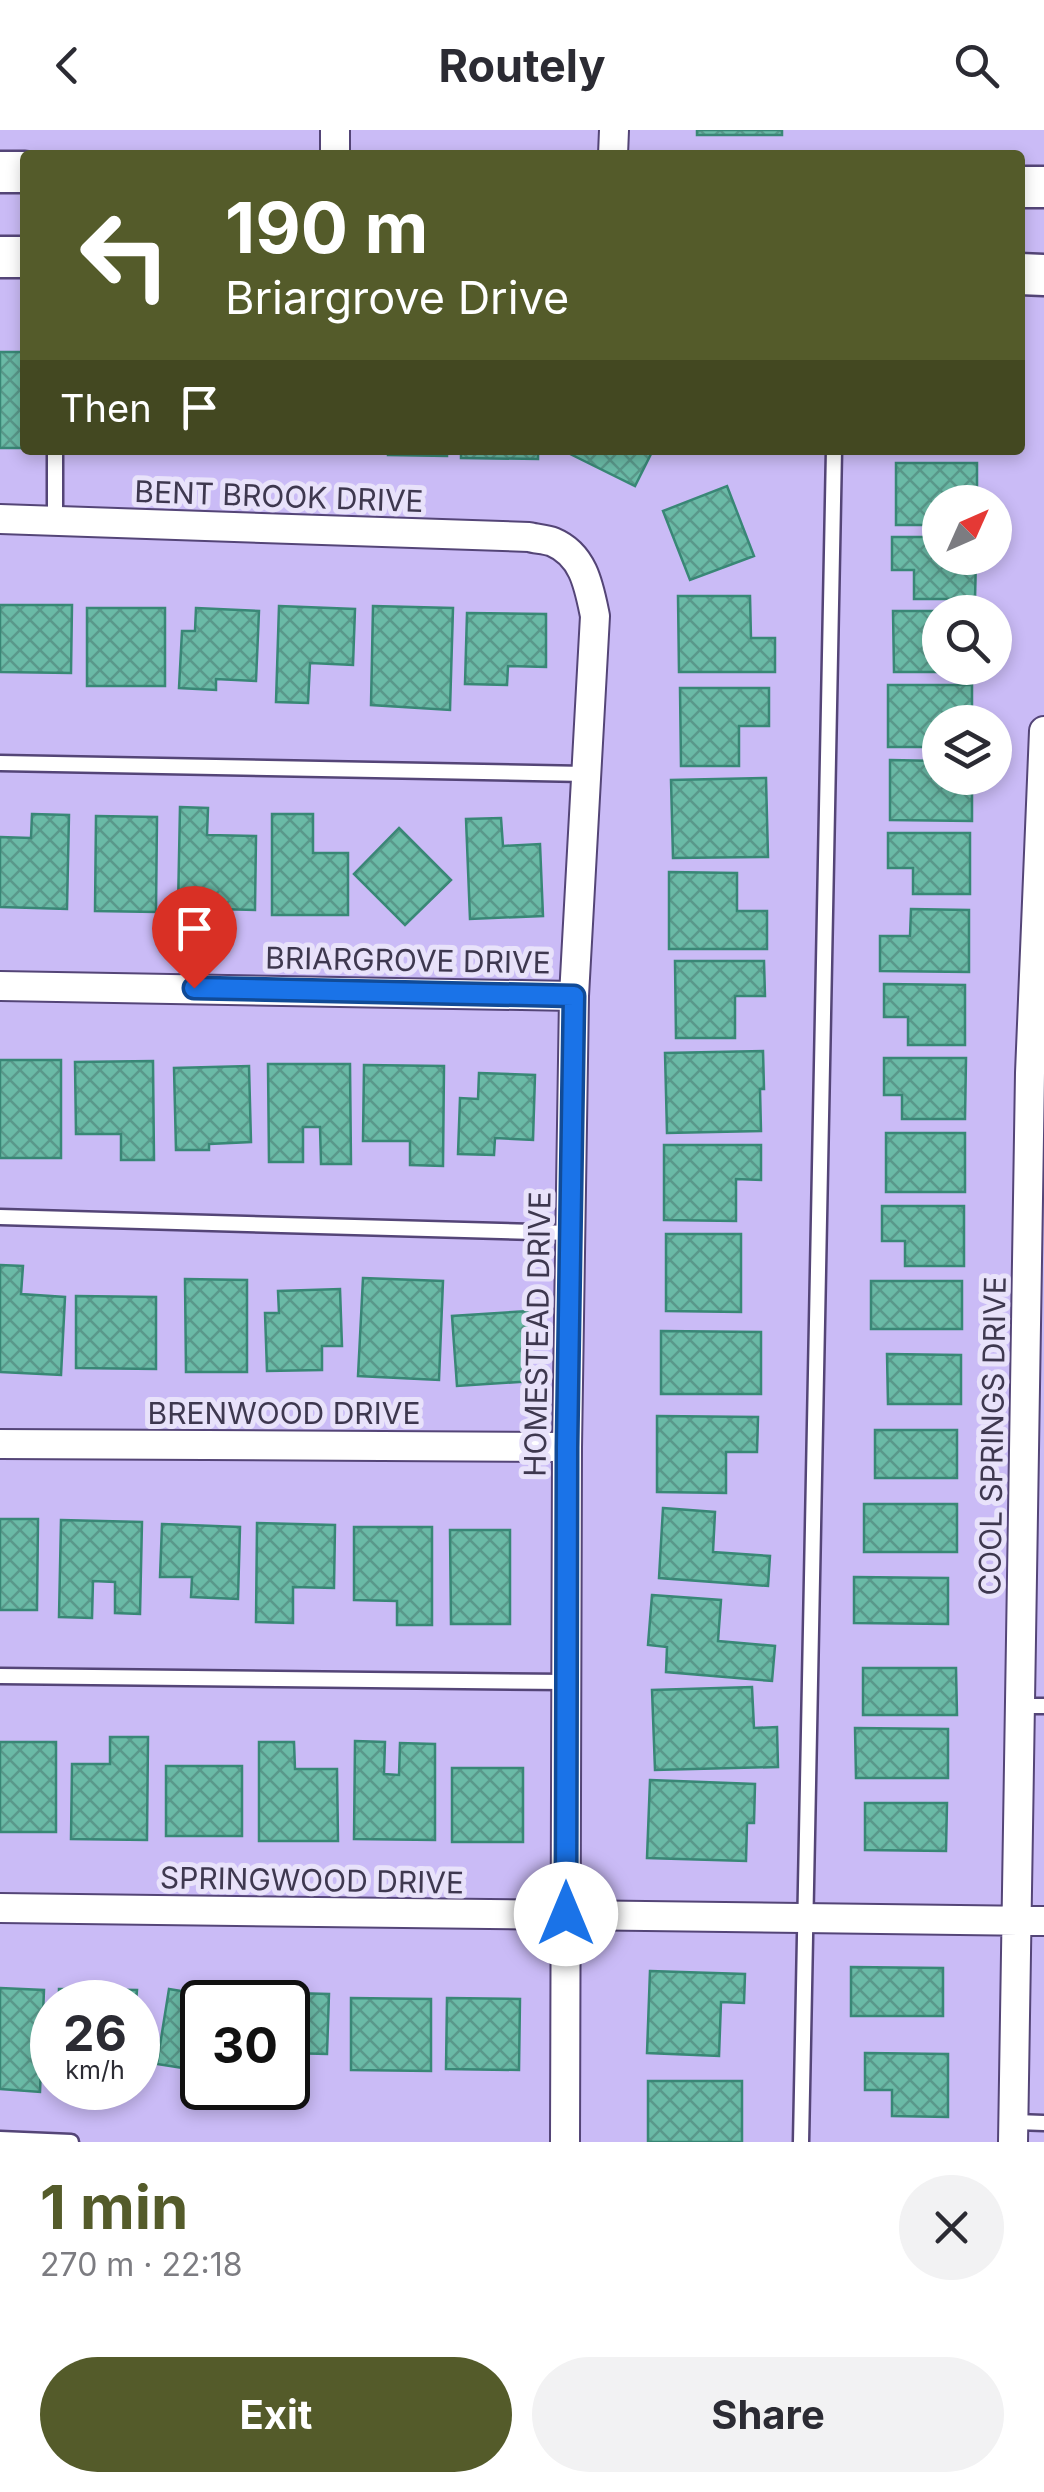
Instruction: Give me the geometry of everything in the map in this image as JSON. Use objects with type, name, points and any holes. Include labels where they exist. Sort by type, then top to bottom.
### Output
[{"type":"street","name":"BENT BROOK DRIVE","points":[[0,519],[554,542]]},
{"type":"street","name":"HOMESTEAD DRIVE","points":[[554,542],[576,560],[587,577],[595,616],[574,996],[567,1447],[565,2142]]},
{"type":"street","name":"COOL SPRINGS DRIVE","points":[[1013,2132],[1030,1921],[1044,730]]},
{"type":"street","name":"BRIARGROVE DRIVE","points":[[0,986],[574,996]]},
{"type":"street","name":"BRENWOOD DRIVE","points":[[0,1444],[567,1447]]},
{"type":"street","name":"SPRINGWOOD DRIVE","points":[[0,1908],[1030,1921]]},
{"type":"lane","points":[[55,455],[56,521]]},
{"type":"lane","points":[[801,2142],[834,455]]},
{"type":"lane","points":[[0,763],[586,774]]},
{"type":"lane","points":[[0,1217],[570,1233]]},
{"type":"lane","points":[[0,1676],[567,1682]]},
{"type":"lane","points":[[1013,2132],[1044,2122]]},
{"type":"lane","points":[[0,2139],[71,2142]]},
{"type":"building","points":[[697,130],[782,130],[782,135],[697,135]]},
{"type":"building","points":[[0,352],[20,352],[20,448],[0,448]]},
{"type":"building","points":[[461,455],[538,455],[538,459]]},
{"type":"building","points":[[572,455],[650,455],[635,486]]},
{"type":"building","points":[[896,463],[977,463],[977,485],[922,485],[922,525],[896,525]]},
{"type":"building","points":[[727,486],[754,556],[690,580],[663,511]]},
{"type":"building","points":[[892,537],[922,537],[922,575],[976,575],[975,595],[922,595],[922,599],[914,599],[914,570],[892,570]]},
{"type":"building","points":[[678,596],[750,596],[751,638],[775,638],[775,672],[679,672]]},
{"type":"building","points":[[0,605],[72,605],[71,673],[0,672]]},
{"type":"building","points":[[279,606],[355,609],[353,665],[310,663],[308,703],[276,702]]},
{"type":"building","points":[[373,606],[453,608],[450,710],[371,705]]},
{"type":"building","points":[[87,608],[165,608],[165,686],[87,686]]},
{"type":"building","points":[[196,608],[259,611],[256,681],[216,679],[216,690],[179,688],[182,631],[195,631]]},
{"type":"building","points":[[893,611],[922,611],[922,672],[894,672]]},
{"type":"building","points":[[467,613],[546,614],[546,667],[508,666],[507,685],[465,684]]},
{"type":"building","points":[[888,685],[972,685],[972,705],[922,705],[922,747],[888,747]]},
{"type":"building","points":[[680,688],[769,688],[769,726],[739,726],[739,766],[681,766]]},
{"type":"building","points":[[890,760],[922,761],[922,795],[972,795],[972,821],[890,820]]},
{"type":"building","points":[[766,778],[768,857],[673,858],[671,780]]},
{"type":"building","points":[[180,807],[208,808],[207,835],[256,836],[255,910],[178,908]]},
{"type":"building","points":[[32,814],[69,815],[67,909],[0,907],[0,837],[31,838]]},
{"type":"building","points":[[272,814],[313,814],[313,853],[348,853],[348,915],[272,915]]},
{"type":"building","points":[[96,816],[157,817],[156,912],[95,911]]},
{"type":"building","points":[[501,818],[503,846],[540,844],[543,916],[470,919],[466,819]]},
{"type":"building","points":[[399,828],[451,880],[405,925],[354,874]]},
{"type":"building","points":[[888,833],[970,833],[970,894],[913,894],[913,868],[888,868]]},
{"type":"building","points":[[669,872],[737,873],[737,911],[767,911],[767,949],[669,949]]},
{"type":"building","points":[[911,909],[969,910],[969,972],[880,971],[880,936],[910,936]]},
{"type":"building","points":[[675,961],[764,961],[765,996],[735,996],[735,1038],[676,1038]]},
{"type":"building","points":[[884,984],[965,985],[965,1045],[908,1045],[908,1017],[884,1017]]},
{"type":"building","points":[[763,1051],[761,1131],[667,1133],[665,1053]]},
{"type":"building","points":[[884,1058],[966,1058],[965,1119],[902,1119],[902,1095],[884,1095]]},
{"type":"building","points":[[0,1060],[61,1060],[61,1158],[0,1158]]},
{"type":"building","points":[[153,1061],[154,1160],[121,1160],[121,1134],[76,1134],[75,1062]]},
{"type":"building","points":[[268,1064],[350,1064],[351,1164],[321,1164],[320,1127],[303,1127],[303,1162],[269,1162]]},
{"type":"building","points":[[364,1065],[444,1066],[443,1166],[410,1165],[410,1141],[363,1141]]},
{"type":"building","points":[[249,1066],[251,1142],[209,1144],[209,1150],[176,1150],[174,1068]]},
{"type":"building","points":[[479,1073],[535,1075],[533,1140],[495,1138],[494,1155],[458,1154],[460,1098],[478,1099]]},
{"type":"building","points":[[886,1133],[965,1133],[965,1192],[886,1192]]},
{"type":"building","points":[[664,1145],[761,1145],[761,1180],[736,1179],[736,1221],[664,1220]]},
{"type":"building","points":[[882,1206],[964,1206],[964,1266],[905,1266],[905,1241],[882,1241]]},
{"type":"building","points":[[666,1234],[741,1234],[741,1312],[666,1311]]},
{"type":"building","points":[[0,1265],[23,1266],[21,1294],[65,1297],[61,1375],[0,1372]]},
{"type":"building","points":[[363,1278],[443,1281],[439,1380],[358,1376]]},
{"type":"building","points":[[185,1279],[247,1280],[247,1372],[186,1372]]},
{"type":"building","points":[[871,1281],[962,1281],[962,1329],[871,1329]]},
{"type":"building","points":[[340,1289],[342,1346],[322,1346],[322,1370],[267,1371],[265,1313],[279,1313],[278,1291]]},
{"type":"building","points":[[76,1296],[156,1297],[156,1369],[76,1368]]},
{"type":"building","points":[[528,1311],[533,1381],[457,1386],[452,1316]]},
{"type":"building","points":[[661,1331],[761,1332],[761,1394],[661,1394]]},
{"type":"building","points":[[887,1354],[961,1355],[961,1404],[888,1404]]},
{"type":"building","points":[[657,1416],[758,1417],[757,1452],[726,1452],[726,1493],[657,1492]]},
{"type":"building","points":[[875,1430],[957,1430],[957,1478],[875,1478]]},
{"type":"building","points":[[864,1504],[957,1504],[957,1552],[864,1552]]},
{"type":"building","points":[[663,1508],[715,1512],[713,1552],[770,1556],[768,1586],[659,1578]]},
{"type":"building","points":[[0,1519],[38,1519],[37,1610],[0,1610]]},
{"type":"building","points":[[61,1520],[142,1522],[140,1614],[115,1613],[115,1582],[93,1581],[92,1618],[59,1617]]},
{"type":"building","points":[[257,1523],[335,1525],[334,1588],[293,1587],[293,1623],[256,1622]]},
{"type":"building","points":[[162,1524],[240,1527],[238,1599],[191,1597],[192,1577],[160,1577]]},
{"type":"building","points":[[354,1527],[432,1527],[432,1625],[397,1625],[397,1601],[354,1600]]},
{"type":"building","points":[[450,1530],[510,1530],[510,1624],[451,1624]]},
{"type":"building","points":[[854,1577],[948,1578],[948,1624],[854,1623]]},
{"type":"building","points":[[652,1595],[721,1600],[718,1641],[775,1646],[772,1681],[666,1672],[667,1647],[648,1645]]},
{"type":"building","points":[[863,1668],[956,1668],[957,1715],[863,1715]]},
{"type":"building","points":[[752,1687],[754,1728],[777,1727],[778,1767],[655,1770],[652,1690]]},
{"type":"building","points":[[855,1728],[948,1729],[948,1778],[856,1778]]},
{"type":"building","points":[[110,1737],[148,1737],[147,1840],[71,1839],[72,1764],[110,1764]]},
{"type":"building","points":[[355,1741],[385,1742],[384,1774],[399,1775],[400,1743],[435,1744],[435,1840],[354,1839]]},
{"type":"building","points":[[0,1742],[56,1742],[56,1832],[0,1832]]},
{"type":"building","points":[[259,1742],[294,1742],[295,1769],[337,1769],[338,1841],[259,1841]]},
{"type":"building","points":[[166,1766],[242,1766],[242,1836],[166,1836]]},
{"type":"building","points":[[452,1768],[523,1768],[523,1842],[452,1842]]},
{"type":"building","points":[[650,1780],[755,1784],[754,1823],[747,1823],[746,1861],[647,1858]]},
{"type":"building","points":[[865,1803],[947,1803],[946,1851],[865,1850]]},
{"type":"building","points":[[851,1967],[943,1968],[943,2016],[851,2016]]},
{"type":"building","points":[[650,1971],[745,1974],[744,2003],[721,2002],[719,2056],[647,2053]]},
{"type":"building","points":[[0,1988],[30,1989],[30,2091],[0,2089]]},
{"type":"building","points":[[169,1989],[180,1991],[180,2068],[160,2064]]},
{"type":"building","points":[[310,1994],[329,1994],[327,2054],[310,2054]]},
{"type":"building","points":[[351,1998],[431,1999],[431,2071],[351,2070]]},
{"type":"building","points":[[447,1998],[520,1999],[519,2070],[446,2069]]},
{"type":"building","points":[[865,2053],[948,2054],[948,2117],[892,2116],[892,2090],[865,2090]]},
{"type":"building","points":[[648,2081],[742,2081],[742,2142],[648,2142]]},
{"type":"route","points":[[194,988],[574,996],[567,1447],[566,1914]]}]
